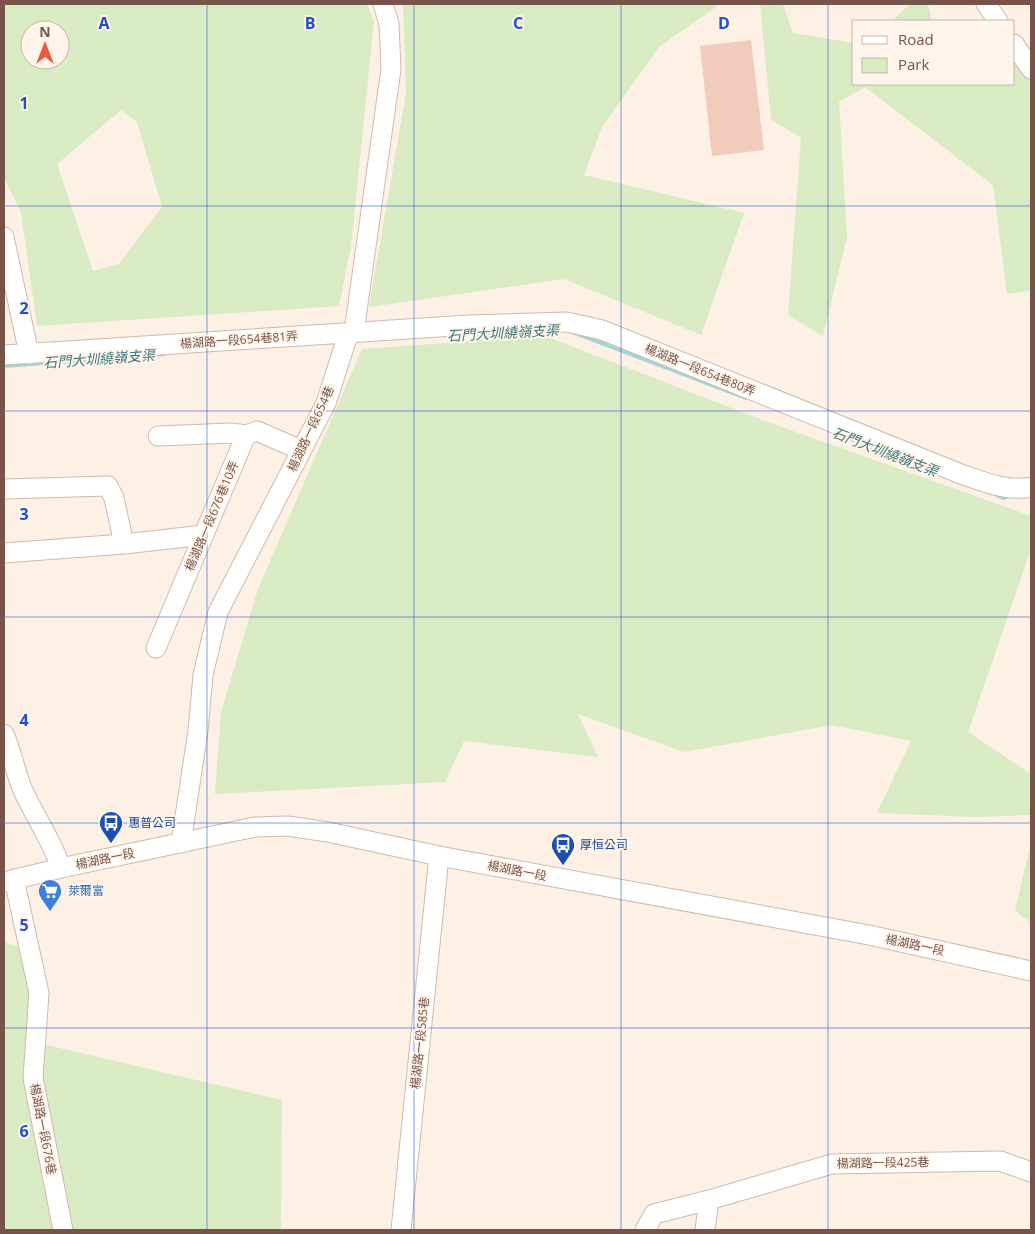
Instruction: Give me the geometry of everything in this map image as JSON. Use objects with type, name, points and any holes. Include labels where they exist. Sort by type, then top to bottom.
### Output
[{"type":"street","name":"楊湖路一段654巷","points":[[181,843],[198,731],[203,676],[218,612],[326,403],[348,341],[391,69],[389,24],[383,4]]},
{"type":"street","points":[[986,4],[997,20]]},
{"type":"street","points":[[1015,45],[1031,69]]},
{"type":"street","points":[[4,237],[29,354]]},
{"type":"street","name":"楊湖路一段654巷80弄","points":[[348,341],[537,322],[567,322],[602,330],[961,474],[998,486],[1021,489],[1031,488]]},
{"type":"street","name":"楊湖路一段654巷81弄","points":[[4,355],[348,341]]},
{"type":"street","points":[[158,436],[231,433],[246,435],[257,431],[296,448]]},
{"type":"street","name":"楊湖路一段676巷10弄","points":[[156,648],[246,435]]},
{"type":"street","points":[[4,489],[108,486],[114,498],[124,544]]},
{"type":"street","points":[[4,553],[124,544],[204,535]]},
{"type":"street","points":[[4,734],[11,748],[22,788],[57,856],[61,868]]},
{"type":"street","name":"楊湖路一段","points":[[9,880],[255,827],[287,826],[328,832],[439,856],[869,935],[1031,971]]},
{"type":"street","name":"楊湖路一段585巷","points":[[401,1230],[439,856]]},
{"type":"street","name":"楊湖路一段676巷","points":[[9,880],[39,993],[33,1078],[63,1230]]},
{"type":"street","name":"楊湖路一段425巷","points":[[709,1200],[832,1164],[1000,1160],[1031,1172]]},
{"type":"street","points":[[644,1230],[654,1214],[709,1200],[705,1230]]},
{"type":"green space","points":[[4,4],[367,4],[374,21],[351,246],[339,306],[37,326],[21,212],[4,178]],"holes":[[[121,110],[137,122],[162,207],[119,264],[93,271],[57,164]]]},
{"type":"green space","points":[[403,4],[720,4],[659,47],[602,127],[584,175],[744,213],[701,335],[564,279],[369,307],[406,93]]},
{"type":"green space","points":[[760,4],[783,4],[793,33],[852,43],[852,85],[1015,85],[1015,56],[1031,56],[1031,290],[1007,294],[993,185],[865,87],[839,102],[847,237],[823,336],[788,315],[801,138],[771,119]]},
{"type":"green space","points":[[910,4],[928,4],[932,20],[893,20]]},
{"type":"green space","points":[[545,336],[765,421],[1031,516],[1031,549],[968,732],[1031,774],[1031,815],[975,817],[877,813],[911,741],[832,725],[684,752],[578,714],[598,757],[464,741],[445,782],[215,794],[221,712],[258,589],[362,349]]},
{"type":"green space","points":[[1031,843],[1031,914],[1029,922],[1015,910]]},
{"type":"green space","points":[[4,942],[25,949],[38,1043],[282,1100],[281,1230],[4,1230]]},
{"type":"building","points":[[751,40],[764,150],[712,156],[700,46]]},
{"type":"waterway","name":"石門大圳繞嶺支渠","points":[[572,332],[746,398]]},
{"type":"waterway","name":"石門大圳繞嶺支渠","points":[[4,366],[164,354]]},
{"type":"waterway","name":"石門大圳繞嶺支渠","points":[[995,494],[1003,498],[1009,496]]},
{"type":"place","name":"惠普公司","points":[[111,844]]},
{"type":"place","name":"厚恒公司","points":[[563,866]]},
{"type":"place","name":"萊爾富","points":[[50,912]]}]
